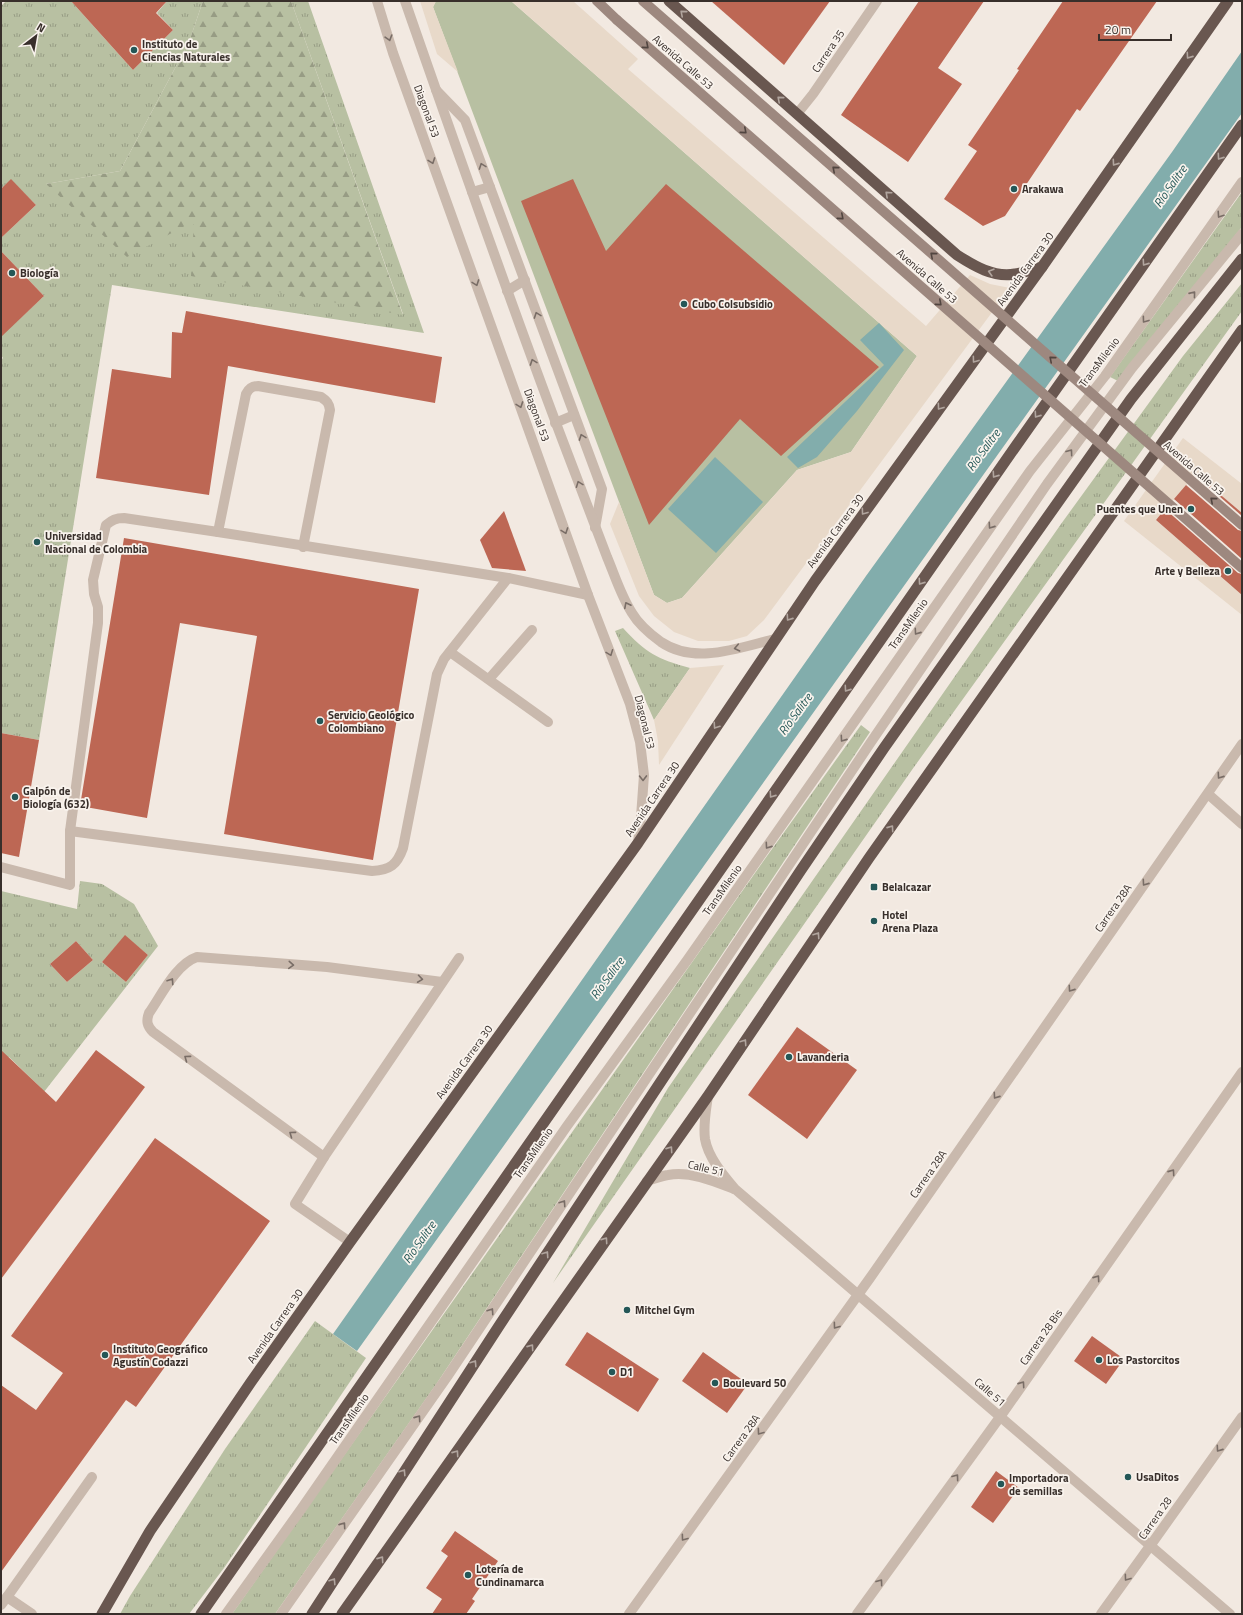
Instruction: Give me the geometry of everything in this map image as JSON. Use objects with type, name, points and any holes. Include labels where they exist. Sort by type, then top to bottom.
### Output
[{"type":"highway","points":[[669,1],[957,255],[975,267],[996,274],[1014,275],[1042,267]]},
{"type":"highway","name":"Avenida Carrera 30","points":[[102,1614],[150,1531],[247,1389],[350,1242],[638,843],[819,574],[1042,267],[1228,1]]},
{"type":"highway","points":[[201,1614],[1008,456],[1242,125]]},
{"type":"highway","points":[[312,1614],[498,1326],[801,870],[871,768],[1131,399],[1242,259]]},
{"type":"highway","points":[[342,1614],[708,1096],[870,858],[1242,330]]},
{"type":"main road","name":"Avenida Calle 53","points":[[597,1],[1242,568]]},
{"type":"main road","name":"Avenida Calle 53","points":[[644,1],[1242,525]]},
{"type":"street","name":"Diagonal 53","points":[[378,1],[393,53],[588,594],[630,704],[640,742],[644,774],[638,843]]},
{"type":"street","name":"Diagonal 53","points":[[405,1],[555,423],[595,528],[632,615],[645,630],[669,647],[683,653],[708,654],[775,639]]},
{"type":"street","name":"Carrera 35","points":[[797,114],[813,94],[877,1]]},
{"type":"street","points":[[436,90],[465,120],[602,489],[595,528]]},
{"type":"street","name":"TransMilenio","points":[[226,1614],[306,1502],[567,1126],[697,946],[1030,471],[1105,376],[1242,182]]},
{"type":"street","points":[[472,192],[490,187]]},
{"type":"street","points":[[281,1614],[447,1377],[867,748],[1047,484],[1132,368],[1242,234]]},
{"type":"street","points":[[507,291],[525,280]]},
{"type":"street","points":[[218,532],[246,394],[248,389],[253,386],[258,386],[321,398],[326,400],[329,404],[330,410],[303,547]]},
{"type":"street","points":[[555,423],[574,415]]},
{"type":"street","points":[[1,867],[70,885],[70,831],[98,623],[98,607],[94,594],[93,580],[106,525],[117,518],[218,532],[303,547],[508,578],[588,594]]},
{"type":"street","points":[[70,831],[372,871],[382,870],[392,866],[400,858],[403,848],[436,674],[450,652],[508,578]]},
{"type":"street","points":[[489,679],[532,630]]},
{"type":"street","points":[[450,652],[548,722]]},
{"type":"street","name":"Carrera 28A","points":[[629,1614],[858,1295],[1242,744]]},
{"type":"street","points":[[1208,794],[1242,824]]},
{"type":"street","points":[[324,1156],[148,1027],[147,1020],[154,1007],[180,968],[190,960],[197,958],[327,967],[442,982]]},
{"type":"street","points":[[350,1242],[295,1204],[324,1156],[442,982],[460,958]]},
{"type":"street","name":"Carrera 28 Bis","points":[[857,1614],[1000,1416],[1242,1072]]},
{"type":"street","name":"Calle 51","points":[[708,1096],[705,1118],[705,1140],[714,1162],[735,1189],[1230,1614]]},
{"type":"street","name":"Calle 51","points":[[647,1181],[668,1175],[682,1174],[697,1176],[735,1189]]},
{"type":"street","name":"Carrera 28","points":[[1101,1614],[1242,1417]]},
{"type":"street","points":[[32,1614],[4,1601],[92,1477]]},
{"type":"green space","points":[[6,1],[71,1],[133,70],[173,30],[157,13],[167,1],[203,1],[189,42],[120,171],[46,184],[194,220],[403,314],[291,1],[308,1],[424,333],[112,285],[39,740],[1,733],[1,360],[3,358],[1,355],[1,311],[14,324],[44,296],[1,251],[1,238],[36,205],[11,180],[1,189],[1,6]]},
{"type":"green space","points":[[203,1],[291,1],[403,315],[191,276],[194,221],[127,257],[46,184],[120,171],[189,42]]},
{"type":"green space","points":[[436,1],[511,1],[917,356],[851,452],[797,470],[682,598],[667,603],[654,595],[433,7]]},
{"type":"green space","points":[[1242,192],[1242,227],[1118,381],[1110,377]]},
{"type":"green space","points":[[1242,283],[1242,311],[914,767],[553,1283],[668,1088],[1061,524],[1183,356]]},
{"type":"green space","points":[[623,628],[639,644],[653,654],[660,658],[690,668],[654,720],[615,631]]},
{"type":"green space","points":[[861,725],[870,732],[437,1383],[275,1614],[232,1614],[767,856]]},
{"type":"green space","points":[[80,881],[102,884],[134,904],[158,946],[1,1147],[41,1088],[9,1057],[1,1065],[1,891],[77,909]],"holes":[[[125,936],[148,955],[126,982],[102,962]],[[76,941],[93,960],[67,982],[50,964]]]},
{"type":"green space","points":[[315,1321],[366,1358],[224,1568],[189,1614],[120,1614],[130,1596],[225,1449]]},
{"type":"shaded area","points":[[420,1],[436,1],[433,7],[458,72],[437,54]]},
{"type":"shaded area","points":[[511,1],[573,1],[638,59],[628,69],[926,326],[970,275],[990,284],[1010,288],[764,620],[747,636],[729,641],[698,641],[674,632],[654,616],[639,596],[610,524],[619,502],[654,595],[667,603],[682,598],[797,470],[851,452],[917,356]]},
{"type":"shaded area","points":[[1183,438],[1242,484],[1242,513],[1196,474],[1156,520],[1234,588],[1242,579],[1242,615],[1124,521]]},
{"type":"shaded area","points":[[724,665],[659,765],[658,741],[654,720],[690,668]]},
{"type":"water","name":"Río Salitre","points":[[1242,51],[1242,113],[357,1351],[333,1334],[866,576],[1172,152]]},
{"type":"water","points":[[879,323],[904,350],[857,411],[817,457],[798,468],[787,457],[884,365],[860,340]]},
{"type":"water","points":[[715,457],[763,502],[716,553],[668,509]]},
{"type":"building","name":"Instituto de Ciencias Naturales","points":[[71,1],[167,1],[156,13],[173,30],[133,70]]},
{"type":"building","points":[[711,1],[830,1],[784,65]]},
{"type":"building","points":[[919,1],[984,1],[938,68],[962,84],[908,162],[841,115]]},
{"type":"building","points":[[1063,1],[1157,1],[1080,111],[1077,109],[1005,216],[983,226],[944,199],[977,151],[968,145],[1019,70],[1017,69]]},
{"type":"building","points":[[11,179],[36,205],[1,238],[1,189]]},
{"type":"building","name":"Cubo Colsubsidio","points":[[573,179],[606,251],[666,184],[879,367],[781,456],[740,419],[649,525],[521,201]]},
{"type":"building","name":"Biología","points":[[1,251],[44,296],[1,337]]},
{"type":"building","points":[[186,311],[442,357],[435,403],[228,366],[209,495],[96,478],[112,369],[171,378],[172,332],[182,333]]},
{"type":"building","points":[[1196,474],[1242,513],[1242,516],[1195,475]]},
{"type":"building","points":[[1186,485],[1238,530],[1242,531],[1242,559],[1174,499]]},
{"type":"building","points":[[1165,509],[1238,573],[1242,574],[1242,595],[1156,520]]},
{"type":"building","points":[[504,511],[526,571],[492,568],[480,540]]},
{"type":"building","name":"Servicio Geológico Colombiano","points":[[124,538],[419,589],[373,860],[224,834],[257,636],[180,623],[147,818],[80,806]]},
{"type":"building","name":"Galpón de Biología (632)","points":[[1,733],[39,740],[19,857],[1,853]]},
{"type":"building","points":[[125,935],[148,955],[126,982],[102,962]]},
{"type":"building","points":[[76,941],[93,960],[67,982],[50,964]]},
{"type":"building","points":[[797,1027],[857,1070],[807,1139],[748,1095]]},
{"type":"building","points":[[1,1050],[56,1102],[96,1050],[145,1087],[1,1279]]},
{"type":"building","name":"Instituto Geográfico Agustín Codazzi","points":[[155,1138],[270,1221],[136,1407],[126,1400],[1,1572],[1,1385],[36,1410],[63,1373],[11,1336]]},
{"type":"building","name":"D1","points":[[587,1332],[659,1379],[638,1412],[565,1365]]},
{"type":"building","name":"Los Pastorcitos","points":[[1092,1336],[1124,1359],[1106,1384],[1074,1361]]},
{"type":"building","name":"Boulevard 50","points":[[703,1352],[748,1384],[727,1413],[682,1381]]},
{"type":"building","points":[[996,1471],[1019,1488],[993,1523],[971,1507]]},
{"type":"building","name":"Lotería de Cundinamarca","points":[[455,1531],[498,1561],[472,1599],[475,1601],[466,1614],[432,1614],[442,1599],[426,1588],[448,1556],[441,1551]]},
{"type":"place","name":"Instituto de Ciencias Naturales","points":[[134,50]]},
{"type":"place","name":"Arakawa","points":[[1014,189]]},
{"type":"place","name":"Biología","points":[[12,273]]},
{"type":"place","name":"Cubo Colsubsidio","points":[[684,304]]},
{"type":"place","name":"Puentes que Unen","points":[[1191,509]]},
{"type":"place","name":"Universidad Nacional de Colombia","points":[[37,542]]},
{"type":"place","name":"Arte y Belleza","points":[[1228,571]]},
{"type":"place","name":"Servicio Geológico Colombiano","points":[[320,721]]},
{"type":"place","name":"Galpón de Biología (632)","points":[[15,797]]},
{"type":"place","name":"Belalcazar","points":[[874,887]]},
{"type":"place","name":"Hotel Arena Plaza","points":[[874,921]]},
{"type":"place","name":"Lavanderia","points":[[789,1057]]},
{"type":"place","name":"Mitchel Gym","points":[[627,1310]]},
{"type":"place","name":"Instituto Geográfico Agustín Codazzi","points":[[105,1355]]},
{"type":"place","name":"Los Pastorcitos","points":[[1099,1360]]},
{"type":"place","name":"D1","points":[[612,1372]]},
{"type":"place","name":"Boulevard 50","points":[[715,1383]]},
{"type":"place","name":"UsaDitos","points":[[1128,1477]]},
{"type":"place","name":"Importadora de semillas","points":[[1001,1484]]},
{"type":"place","name":"Lotería de Cundinamarca","points":[[468,1575]]}]
